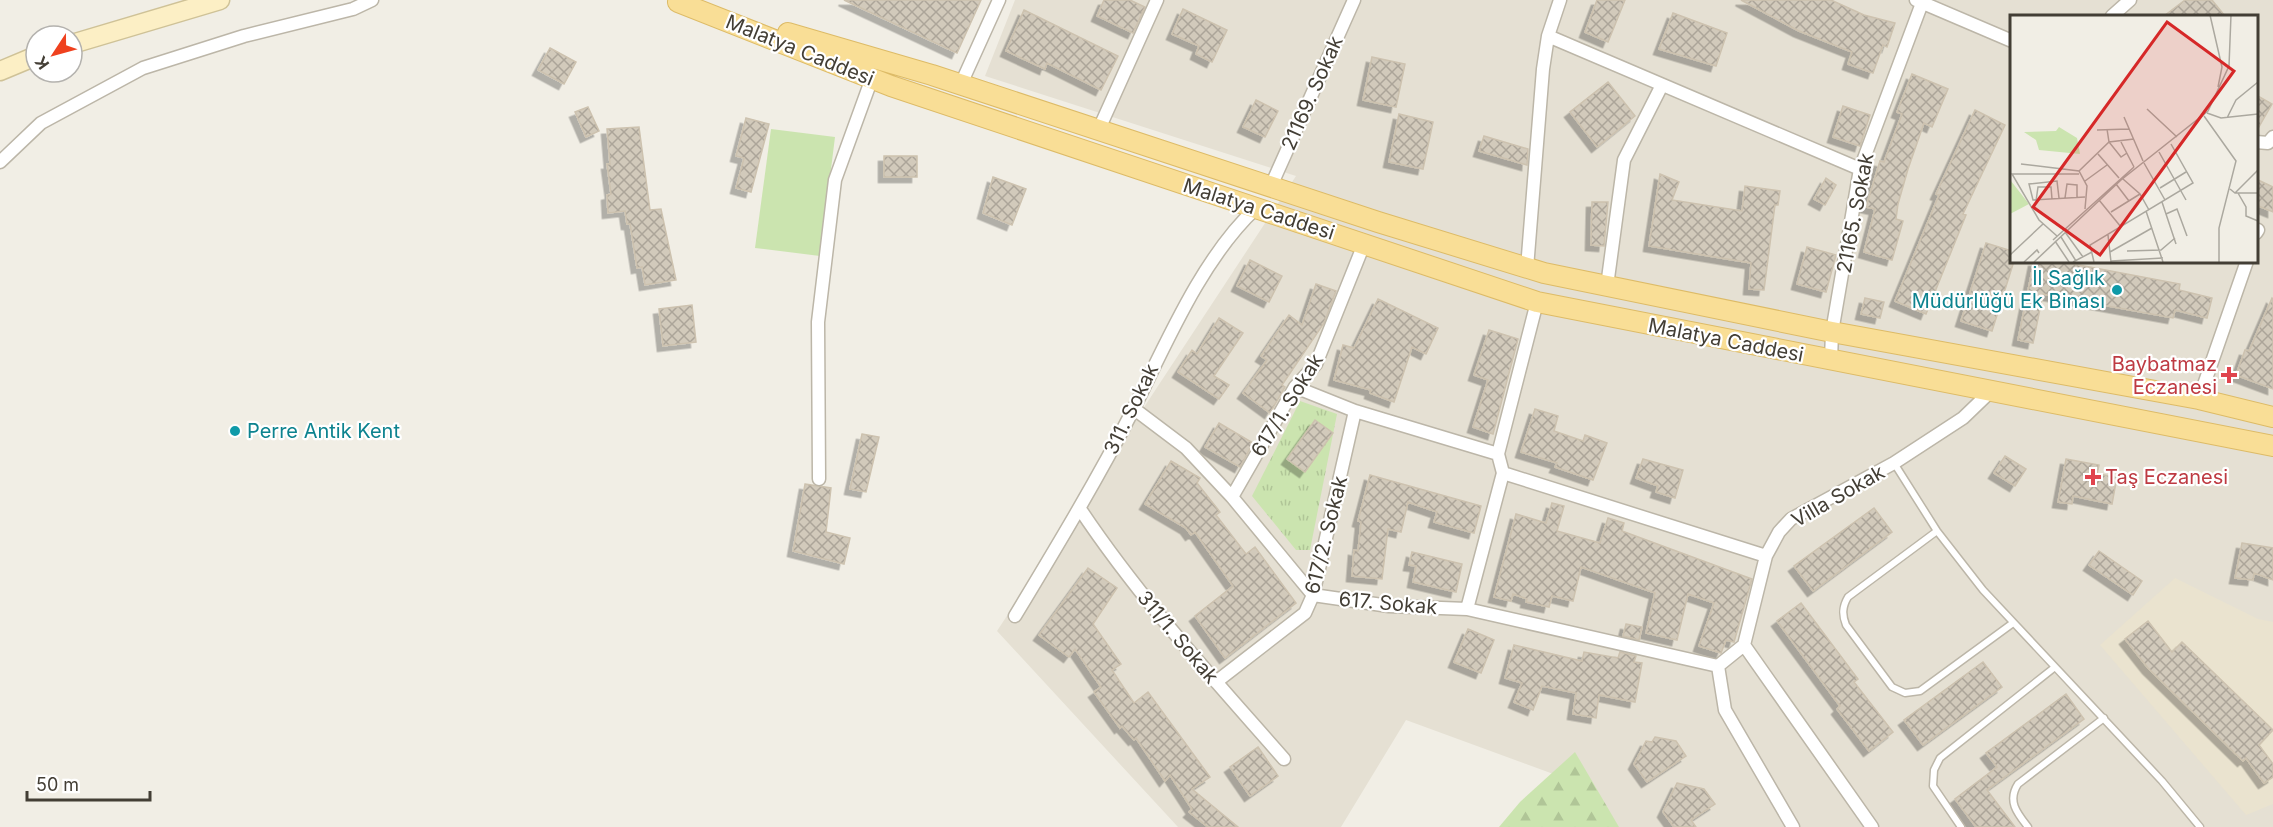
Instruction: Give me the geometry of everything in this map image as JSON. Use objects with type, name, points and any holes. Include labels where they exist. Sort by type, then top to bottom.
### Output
[{"type":"main road","points":[[84,40],[220,0]]},
{"type":"main road","name":"Malatya Caddesi","points":[[672,1],[961,84],[1527,268],[1832,332],[2199,399],[2273,417]]},
{"type":"main road","name":"Malatya Caddesi","points":[[672,1],[872,78],[1537,302],[2273,446]]},
{"type":"main road","points":[[0,71],[24,61]]},
{"type":"street","points":[[0,162],[41,123],[143,69],[244,36],[353,9],[372,0]]},
{"type":"street","points":[[961,84],[999,0]]},
{"type":"street","points":[[1099,129],[1157,0]]},
{"type":"street","name":"21169. Sokak","points":[[1271,186],[1354,0]]},
{"type":"street","points":[[1527,268],[1527,245],[1548,36],[1560,0]]},
{"type":"street","points":[[2113,15],[2130,0]]},
{"type":"street","points":[[1918,2],[2010,40]]},
{"type":"street","name":"21165. Sokak","points":[[1831,360],[1832,332],[1860,169],[1918,2]]},
{"type":"street","points":[[1548,36],[1860,169]]},
{"type":"street","points":[[819,479],[818,322],[835,180],[872,78]]},
{"type":"street","points":[[1607,286],[1624,160],[1662,85]]},
{"type":"street","points":[[2258,142],[2268,143],[2273,137]]},
{"type":"street","name":"311. Sokak","points":[[1015,616],[1080,509],[1133,408],[1154,361],[1193,294],[1235,227],[1256,208]]},
{"type":"street","name":"617/1. Sokak","points":[[1232,497],[1295,387],[1316,364],[1364,244]]},
{"type":"street","points":[[2199,399],[2247,262]]},
{"type":"street","points":[[1467,609],[1503,473],[1498,454],[1537,302]]},
{"type":"street","points":[[1295,387],[1355,411],[1498,454]]},
{"type":"street","name":"Villa Sokak","points":[[1744,645],[1766,556],[1779,531],[1791,519],[1894,463],[1963,418],[1990,392]]},
{"type":"street","name":"617. Sokak","points":[[1133,408],[1186,448],[1232,497],[1313,595],[1389,606],[1467,609],[1718,666]]},
{"type":"street","name":"617/2. Sokak","points":[[1216,682],[1305,613],[1313,595],[1355,411]]},
{"type":"street","points":[[1503,473],[1766,556]]},
{"type":"street","name":"311/1. Sokak","points":[[1080,509],[1110,554],[1216,682],[1284,759]]},
{"type":"street","points":[[1793,827],[1725,710],[1718,666],[1744,645],[1872,827]]},
{"type":"lane","points":[[1894,463],[1937,531],[2013,623],[2162,781],[2200,827]]},
{"type":"lane","points":[[1937,531],[1848,597],[1845,602],[1843,614],[1846,625],[1892,687],[1905,693],[1920,692],[2013,623]]},
{"type":"lane","points":[[1961,827],[1933,786],[1936,764],[1940,758],[2055,667]]},
{"type":"lane","points":[[2028,827],[2013,806],[2013,793],[2018,784],[2104,718]]},
{"type":"shaded area","points":[[1015,0],[2273,0],[2273,827],[1596,827],[1567,779],[1406,720],[1341,827],[1178,827],[997,631],[1296,176],[985,76]]},
{"type":"shaded area","points":[[2175,578],[2258,619],[2273,622],[2273,804],[2246,815],[2100,645]]},
{"type":"green space","points":[[771,129],[835,137],[820,256],[755,248]]},
{"type":"green space","points":[[1300,401],[1337,414],[1310,550],[1296,550],[1252,496]]},
{"type":"green space","points":[[1575,752],[1619,827],[1499,827],[1520,802]]},
{"type":"building","points":[[844,0],[981,0],[957,53]]},
{"type":"building","points":[[1104,0],[1130,0],[1145,7],[1133,33],[1097,16]]},
{"type":"building","points":[[1597,0],[1625,0],[1608,42],[1585,32]]},
{"type":"building","points":[[1741,0],[1831,0],[1864,15],[1895,23],[1887,47],[1883,45],[1873,73],[1848,64],[1852,52],[1799,31]]},
{"type":"building","points":[[2185,0],[2212,0],[2224,15],[2165,15]]},
{"type":"building","points":[[1183,9],[1227,30],[1212,62],[1196,54],[1199,46],[1172,34]]},
{"type":"building","points":[[1024,10],[1118,56],[1101,90],[1047,63],[1045,69],[1006,51]]},
{"type":"building","points":[[1673,13],[1727,33],[1716,66],[1659,49]]},
{"type":"building","points":[[550,48],[576,62],[564,84],[538,70]]},
{"type":"building","points":[[1372,57],[1405,64],[1396,107],[1363,100]]},
{"type":"building","points":[[1912,74],[1948,89],[1932,127],[1924,123],[1908,169],[1896,219],[1903,221],[1892,260],[1864,252],[1875,209],[1866,207],[1880,161],[1884,162],[1902,114],[1897,112]]},
{"type":"building","points":[[1608,82],[1635,116],[1597,147],[1570,112]]},
{"type":"building","points":[[2258,96],[2272,104],[2258,128]]},
{"type":"building","points":[[1256,100],[1278,111],[1265,137],[1243,127]]},
{"type":"building","points":[[1843,106],[1870,115],[1860,146],[1833,137]]},
{"type":"building","points":[[588,107],[599,131],[586,137],[575,112]]},
{"type":"building","points":[[1975,110],[2005,125],[1963,214],[1966,215],[1926,314],[1895,301],[1939,195],[1936,194]]},
{"type":"building","points":[[1399,114],[1433,122],[1423,169],[1389,162]]},
{"type":"building","points":[[746,118],[769,124],[751,192],[736,188],[744,158],[736,156]]},
{"type":"building","points":[[639,127],[650,210],[661,209],[676,280],[645,285],[642,267],[637,268],[630,224],[627,224],[625,211],[608,213],[607,195],[611,194],[607,164],[610,164],[607,129]]},
{"type":"building","points":[[1484,136],[1528,149],[1527,165],[1479,151]]},
{"type":"building","points":[[884,156],[917,156],[917,177],[884,177]]},
{"type":"building","points":[[1660,174],[1679,182],[1672,200],[1742,211],[1745,186],[1780,191],[1778,205],[1775,205],[1764,290],[1749,289],[1751,263],[1649,246]]},
{"type":"building","points":[[993,177],[1026,189],[1012,225],[983,213]]},
{"type":"building","points":[[1826,178],[1836,185],[1825,205],[1814,199]]},
{"type":"building","points":[[2258,180],[2273,187],[2273,212],[2258,206]]},
{"type":"building","points":[[1592,202],[1608,202],[1604,246],[1591,245]]},
{"type":"building","points":[[1986,243],[2010,250],[2010,262],[2014,262],[1992,331],[1961,321]]},
{"type":"building","points":[[1807,247],[1836,255],[1826,292],[1797,284]]},
{"type":"building","points":[[1250,260],[1282,276],[1269,302],[1237,286]]},
{"type":"building","name":"İl Sağlık Müdürlüğü Ek Binası","points":[[2034,262],[2063,262],[2180,284],[2179,290],[2212,298],[2207,318],[2175,310],[2173,318],[2043,294],[2033,343],[2018,340]]},
{"type":"building","points":[[1316,284],[1336,291],[1324,323],[1282,385],[1285,387],[1270,413],[1243,393],[1267,360],[1261,356],[1289,315],[1302,325]]},
{"type":"building","points":[[1865,298],[1884,302],[1880,318],[1861,314]]},
{"type":"building","points":[[2272,298],[2273,389],[2236,375],[2245,350],[2249,351]]},
{"type":"building","points":[[1378,299],[1438,328],[1426,354],[1412,347],[1394,402],[1370,393],[1371,390],[1334,380],[1343,345],[1354,348]]},
{"type":"building","points":[[692,305],[696,342],[663,346],[659,309]]},
{"type":"building","points":[[1219,318],[1243,333],[1214,376],[1229,385],[1219,399],[1178,372],[1192,350],[1197,354]]},
{"type":"building","points":[[1489,330],[1518,339],[1493,434],[1473,427],[1488,380],[1474,375]]},
{"type":"building","points":[[1535,409],[1558,416],[1554,431],[1583,441],[1585,435],[1607,443],[1593,480],[1555,467],[1557,463],[1521,452]]},
{"type":"building","points":[[1315,420],[1333,433],[1305,472],[1287,459]]},
{"type":"building","points":[[1219,423],[1253,443],[1240,467],[1205,447]]},
{"type":"building","points":[[862,434],[879,437],[866,492],[850,489]]},
{"type":"building","points":[[2005,456],[2026,469],[2015,486],[1994,473]]},
{"type":"building","points":[[1643,459],[1683,470],[1675,498],[1656,492],[1658,486],[1636,478]]},
{"type":"building","points":[[2066,459],[2099,465],[2097,474],[2117,477],[2112,504],[2073,496],[2072,504],[2058,502]]},
{"type":"building","points":[[1171,461],[1200,478],[1197,483],[1220,512],[1216,515],[1246,554],[1255,547],[1296,603],[1225,658],[1195,616],[1233,586],[1195,532],[1191,535],[1186,528],[1145,504]]},
{"type":"building","points":[[1370,475],[1481,506],[1474,533],[1434,522],[1437,512],[1408,502],[1401,532],[1388,529],[1382,579],[1352,576],[1354,550],[1358,551],[1361,522],[1358,521]]},
{"type":"building","points":[[805,484],[831,488],[826,532],[850,538],[844,564],[793,551]]},
{"type":"building","points":[[1552,503],[1564,506],[1557,531],[1600,543],[1608,518],[1624,523],[1622,531],[1752,579],[1734,642],[1726,640],[1721,653],[1699,646],[1714,603],[1688,594],[1677,640],[1646,633],[1655,593],[1581,567],[1573,601],[1552,596],[1549,607],[1526,602],[1527,599],[1513,594],[1511,601],[1494,597],[1516,514],[1546,523]]},
{"type":"building","points":[[1874,508],[1892,532],[1813,591],[1794,566]]},
{"type":"building","points":[[2242,543],[2273,548],[2273,580],[2254,573],[2253,580],[2235,578]]},
{"type":"building","points":[[2099,551],[2142,581],[2133,595],[2089,565]]},
{"type":"building","points":[[1412,552],[1462,564],[1456,592],[1413,582],[1416,566],[1409,565]]},
{"type":"building","points":[[1088,568],[1117,588],[1093,624],[1121,664],[1112,670],[1134,703],[1148,692],[1210,777],[1192,789],[1238,827],[1208,827],[1189,812],[1192,809],[1170,775],[1165,781],[1136,738],[1134,740],[1122,726],[1120,728],[1094,692],[1101,687],[1075,649],[1069,657],[1039,635]]},
{"type":"building","points":[[1801,603],[1858,679],[1854,682],[1893,732],[1869,751],[1837,709],[1840,706],[1777,621]]},
{"type":"building","points":[[2148,621],[2172,652],[2182,642],[2273,730],[2259,745],[2273,764],[2273,777],[2264,783],[2246,758],[2243,761],[2148,668],[2125,639]]},
{"type":"building","points":[[1626,624],[1642,627],[1639,640],[1623,636]]},
{"type":"building","points":[[1468,629],[1494,640],[1481,673],[1454,662]]},
{"type":"building","points":[[1514,645],[1582,661],[1584,652],[1618,658],[1620,652],[1636,656],[1634,662],[1642,663],[1635,702],[1599,695],[1596,718],[1573,714],[1576,693],[1542,686],[1533,710],[1514,702],[1522,683],[1505,678]]},
{"type":"building","points":[[1983,662],[2002,687],[1923,745],[1904,720]]},
{"type":"building","points":[[2066,694],[2084,719],[1987,790],[2015,827],[1976,827],[1955,799],[1997,767],[1986,753]]},
{"type":"building","points":[[1655,737],[1676,741],[1686,756],[1647,782],[1634,764],[1646,741],[1652,742]]},
{"type":"building","points":[[1258,747],[1278,776],[1250,796],[1230,767]]},
{"type":"building","points":[[1677,783],[1704,789],[1715,804],[1691,820],[1696,827],[1674,827],[1663,812]]},
{"type":"place","name":"İl Sağlık Müdürlüğü Ek Binası","points":[[2117,290]]},
{"type":"place","name":"Baybatmaz Eczanesi","points":[[2229,375]]},
{"type":"place","name":"Perre Antik Kent","points":[[235,431]]},
{"type":"place","name":"Taş Eczanesi","points":[[2093,477]]}]
